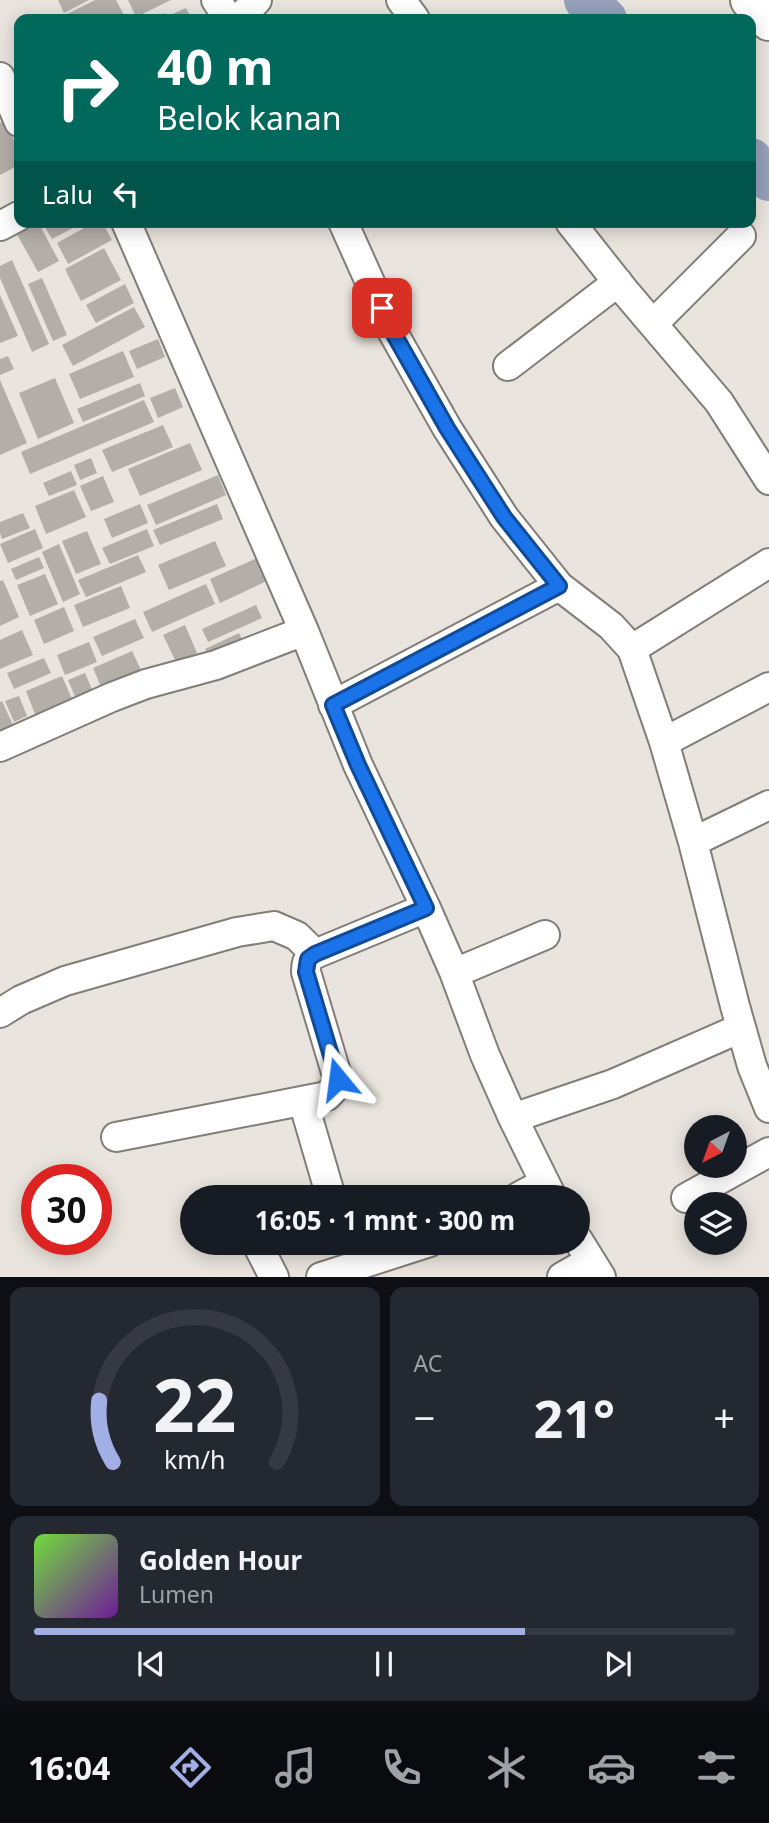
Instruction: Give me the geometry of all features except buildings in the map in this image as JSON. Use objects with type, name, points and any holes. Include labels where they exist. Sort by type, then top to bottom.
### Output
[{"type":"highway","points":[[750,0],[769,21]]},
{"type":"street","points":[[244,14],[257,0]]},
{"type":"street","points":[[0,78],[14,110]]},
{"type":"street","points":[[129,228],[304,631],[358,765],[426,908],[454,972],[485,1055],[546,1185]]},
{"type":"street","points":[[345,228],[391,329],[447,428],[504,517],[559,586],[611,626],[632,649],[664,742],[693,842],[752,1066],[769,1108]]},
{"type":"street","points":[[575,228],[719,402],[769,480]]},
{"type":"street","points":[[653,324],[741,236]]},
{"type":"street","points":[[508,366],[618,282]]},
{"type":"street","points":[[632,649],[769,563]]},
{"type":"street","points":[[333,705],[559,586]]},
{"type":"street","points":[[0,747],[111,697],[146,684],[216,665],[304,631]]},
{"type":"street","points":[[664,742],[769,687]]},
{"type":"street","points":[[693,842],[769,805]]},
{"type":"street","points":[[116,1137],[327,1096],[337,1085],[338,1079],[306,972],[308,959],[426,908]]},
{"type":"street","points":[[0,1013],[21,1000],[65,981],[237,932],[274,926],[297,936],[315,954]]},
{"type":"street","points":[[454,972],[545,935]]},
{"type":"street","points":[[513,1118],[613,1084],[741,1028]]},
{"type":"street","points":[[303,1101],[328,1185]]},
{"type":"street","points":[[697,1192],[769,1152]]},
{"type":"street","points":[[263,1255],[274,1277]]},
{"type":"street","points":[[321,1277],[390,1255]]},
{"type":"street","points":[[562,1277],[589,1259]]},
{"type":"waterway","points":[[585,0],[600,14]]},
{"type":"waterway","points":[[756,165],[769,180]]},
{"type":"route","points":[[338,1079],[306,972],[308,959],[426,908],[358,765],[333,705],[559,586],[504,517],[447,428],[382,308]]}]
